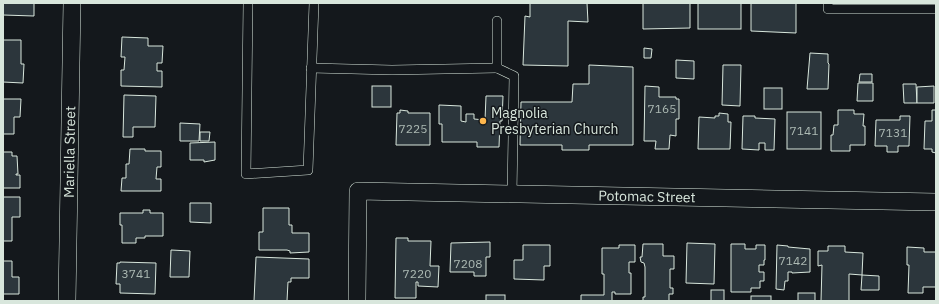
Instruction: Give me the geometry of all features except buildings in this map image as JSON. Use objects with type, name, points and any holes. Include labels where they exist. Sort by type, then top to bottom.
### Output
[{"type":"street","name":"Mariella Street","points":[[67,301],[72,3]]},
{"type":"street","name":"Potomac Street","points":[[357,301],[358,191],[936,202]]},
{"type":"lane","points":[[248,3],[246,174],[308,170],[314,3]]},
{"type":"lane","points":[[828,3],[828,9],[936,9]]},
{"type":"lane","points":[[497,21],[497,68]]},
{"type":"lane","points":[[311,68],[392,70],[497,68],[514,76],[512,194]]},
{"type":"place","name":"Magnolia Presbyterian Church","points":[[483,121]]}]
